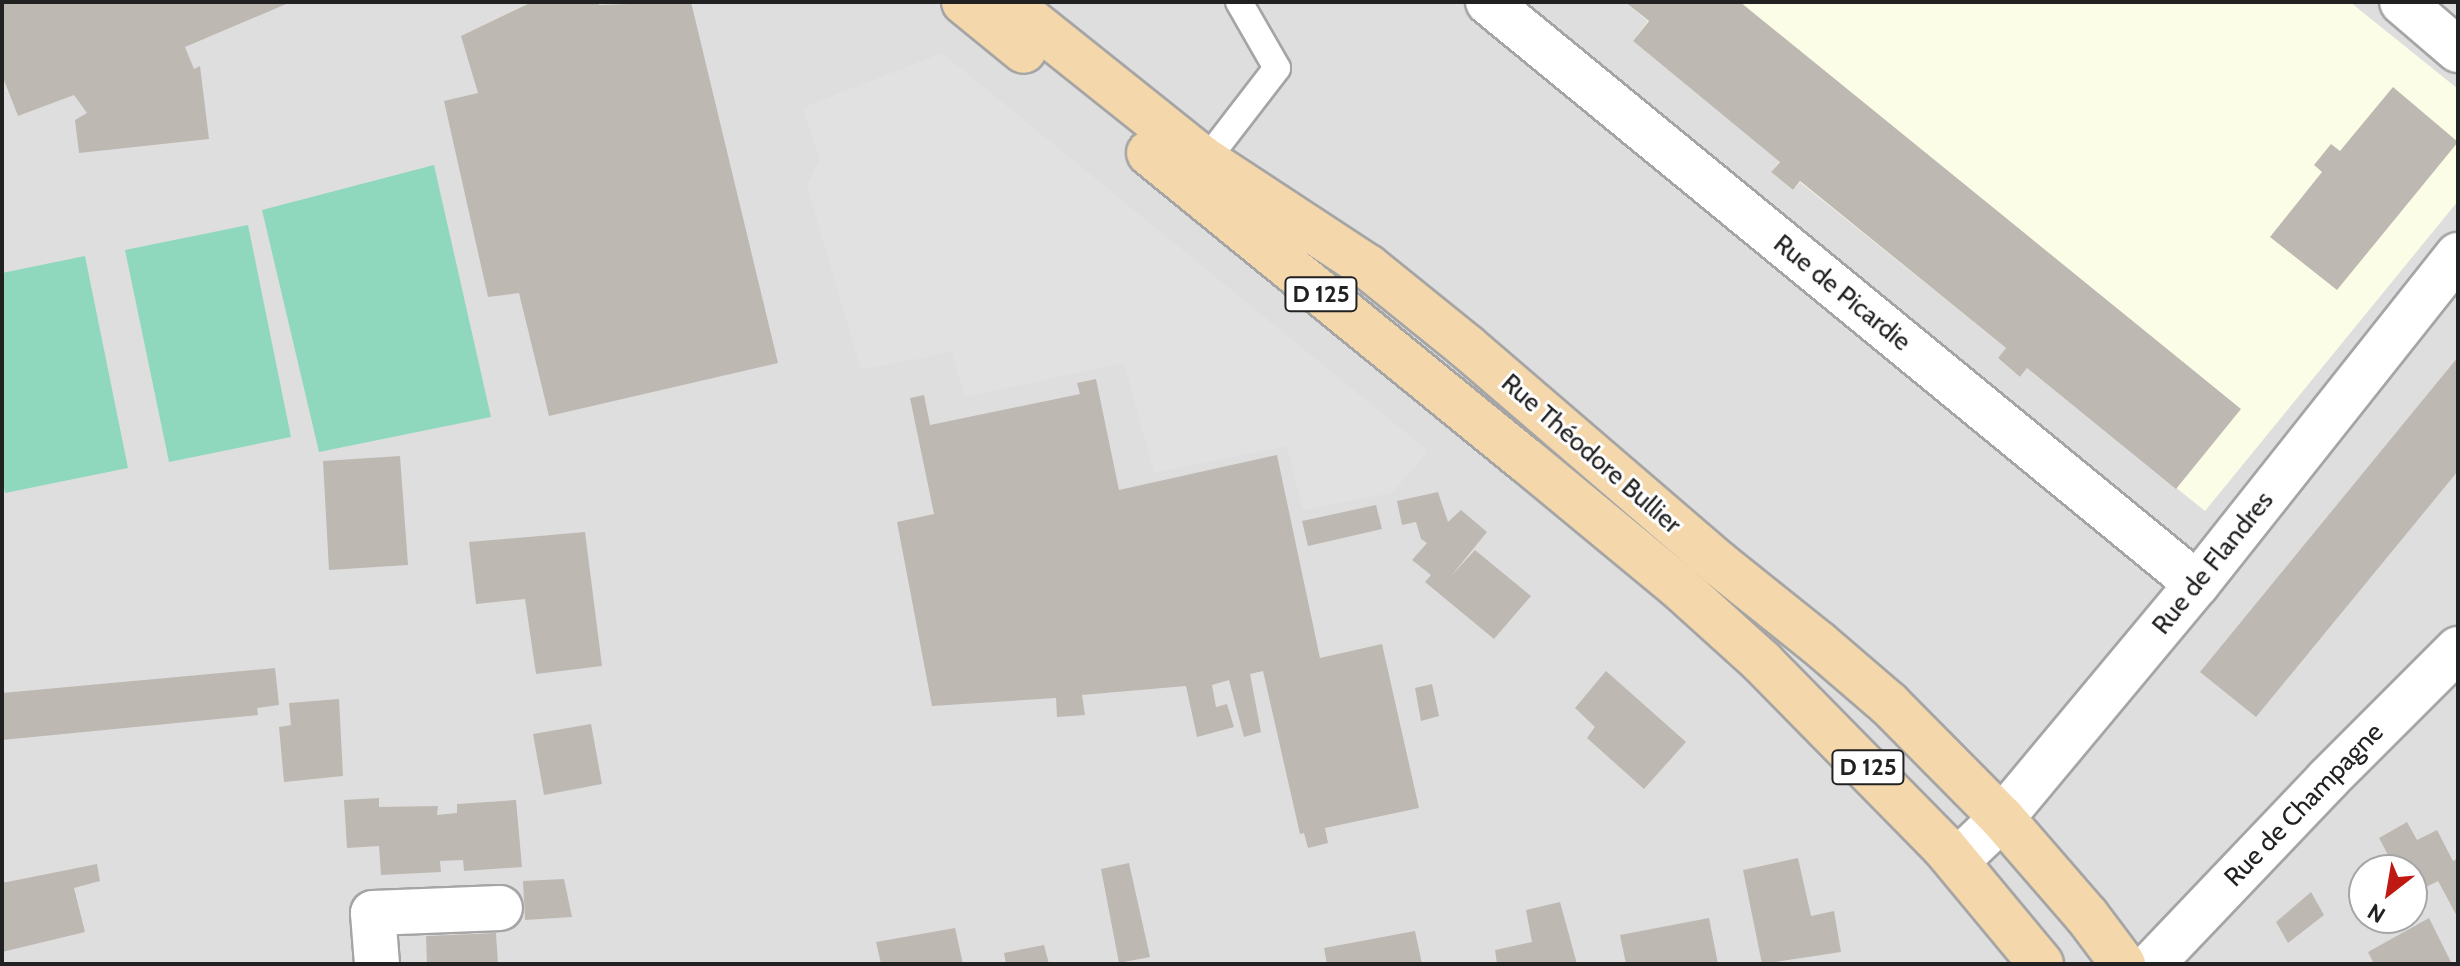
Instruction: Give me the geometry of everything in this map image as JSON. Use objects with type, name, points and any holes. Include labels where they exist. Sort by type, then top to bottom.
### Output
[{"type":"main road","name":"Rue Théodore Bullier","points":[[964,2],[1196,172],[1346,251],[1467,347],[1889,704],[2002,818],[2087,916],[2123,964]]},
{"type":"main road","name":"Rue Théodore Bullier","points":[[1007,2],[1196,172],[1678,586],[1852,750],[1957,861],[2041,964]]},
{"type":"street","name":"Rue de Picardie","points":[[1488,2],[2197,584]]},
{"type":"street","points":[[2402,2],[2458,50]]},
{"type":"street","name":"Rue de Flandres","points":[[1957,861],[2002,818],[2197,584],[2458,255]]},
{"type":"street","name":"Rue de Champagne","points":[[2152,964],[2328,779],[2458,649]]},
{"type":"street","points":[[377,964],[373,913],[500,908]]},
{"type":"lane","points":[[1196,172],[1277,68],[1239,2]]},
{"type":"shaded area","points":[[2,2],[2458,2],[2458,964],[2,964]]},
{"type":"shaded area","points":[[1625,2],[2350,2],[2458,89],[2458,201],[2205,511],[2027,368],[2020,377],[1998,358],[2006,348],[1800,182],[1793,190],[1771,172],[1780,161],[1633,41],[1648,21]]},
{"type":"shaded area","points":[[942,53],[1428,451],[1392,493],[1303,510],[1287,446],[1154,473],[1124,363],[965,397],[952,352],[861,370],[807,186],[820,159],[802,108]]},
{"type":"green space","points":[[434,165],[491,417],[319,452],[262,210]]},
{"type":"green space","points":[[248,225],[291,437],[169,462],[125,250]]},
{"type":"green space","points":[[85,256],[128,468],[5,493],[2,478],[2,273]]},
{"type":"building","points":[[2,2],[291,2],[185,47],[194,69],[200,66],[209,139],[79,153],[75,120],[87,113],[74,95],[18,116],[2,75]]},
{"type":"building","points":[[532,2],[598,2],[599,5],[691,2],[778,363],[549,416],[519,293],[488,297],[444,101],[478,93],[461,36]]},
{"type":"building","points":[[1625,2],[1740,2],[2241,409],[2176,489],[2027,368],[2020,377],[1998,358],[2006,348],[1800,181],[1793,190],[1771,172],[1780,162],[1633,41],[1649,21]]},
{"type":"building","points":[[2393,87],[2458,142],[2337,290],[2270,237],[2322,172],[2314,165],[2331,144],[2340,151]]},
{"type":"building","points":[[2458,357],[2458,471],[2256,717],[2200,672]]},
{"type":"building","points":[[1096,379],[1119,490],[1277,455],[1320,658],[1382,644],[1419,808],[1325,828],[1328,843],[1308,848],[1304,833],[1300,834],[1263,671],[1250,674],[1261,732],[1244,737],[1229,680],[1212,685],[1216,707],[1227,704],[1234,727],[1197,737],[1186,686],[1082,695],[1085,715],[1057,717],[1056,698],[932,706],[897,522],[934,514],[910,398],[924,395],[930,425],[1080,394],[1077,383]]},
{"type":"building","points":[[400,456],[408,565],[329,570],[323,461]]},
{"type":"building","points":[[1438,492],[1448,522],[1461,510],[1487,532],[1451,576],[1475,550],[1531,596],[1494,639],[1425,582],[1431,575],[1412,560],[1427,543],[1421,539],[1416,522],[1402,525],[1397,501]]},
{"type":"building","points":[[1376,505],[1382,529],[1308,546],[1302,521]]},
{"type":"building","points":[[585,532],[602,666],[536,674],[525,599],[476,604],[469,542]]},
{"type":"building","points":[[275,668],[279,705],[257,708],[258,715],[2,740],[2,693]]},
{"type":"building","points":[[1606,671],[1686,742],[1644,789],[1587,738],[1595,727],[1575,708]]},
{"type":"building","points":[[1432,684],[1439,716],[1421,721],[1415,688]]},
{"type":"building","points":[[339,699],[343,776],[284,782],[279,727],[291,725],[289,703]]},
{"type":"building","points":[[591,724],[602,784],[544,795],[533,734]]},
{"type":"building","points":[[379,798],[379,807],[438,806],[437,815],[457,813],[457,804],[516,800],[522,867],[464,871],[463,860],[440,861],[441,872],[381,875],[379,846],[347,848],[344,800]]},
{"type":"building","points":[[2407,822],[2417,840],[2437,830],[2453,861],[2458,858],[2458,918],[2438,881],[2428,886],[2428,854],[2388,854],[2379,838]]},
{"type":"building","points":[[1798,858],[1811,916],[1834,911],[1841,952],[1762,964],[1743,870]]},
{"type":"building","points":[[1129,863],[1150,957],[1119,963],[1101,869]]},
{"type":"building","points":[[97,864],[100,881],[74,888],[85,932],[2,952],[2,883]]},
{"type":"building","points":[[564,879],[572,917],[525,920],[523,881]]},
{"type":"building","points":[[2311,892],[2324,915],[2288,943],[2276,922]]},
{"type":"building","points":[[1560,902],[1577,964],[1497,964],[1495,950],[1532,942],[1526,910]]},
{"type":"building","points":[[1709,918],[1718,964],[1626,964],[1620,935]]},
{"type":"building","points":[[2428,919],[2452,964],[2374,964],[2368,952],[2400,934],[2428,934]]},
{"type":"building","points":[[955,928],[963,964],[881,964],[876,942]]},
{"type":"building","points":[[1415,931],[1422,964],[1327,964],[1324,948]]},
{"type":"building","points":[[496,933],[498,964],[427,964],[426,936]]},
{"type":"building","points":[[1044,945],[1049,964],[1006,964],[1004,953]]}]
